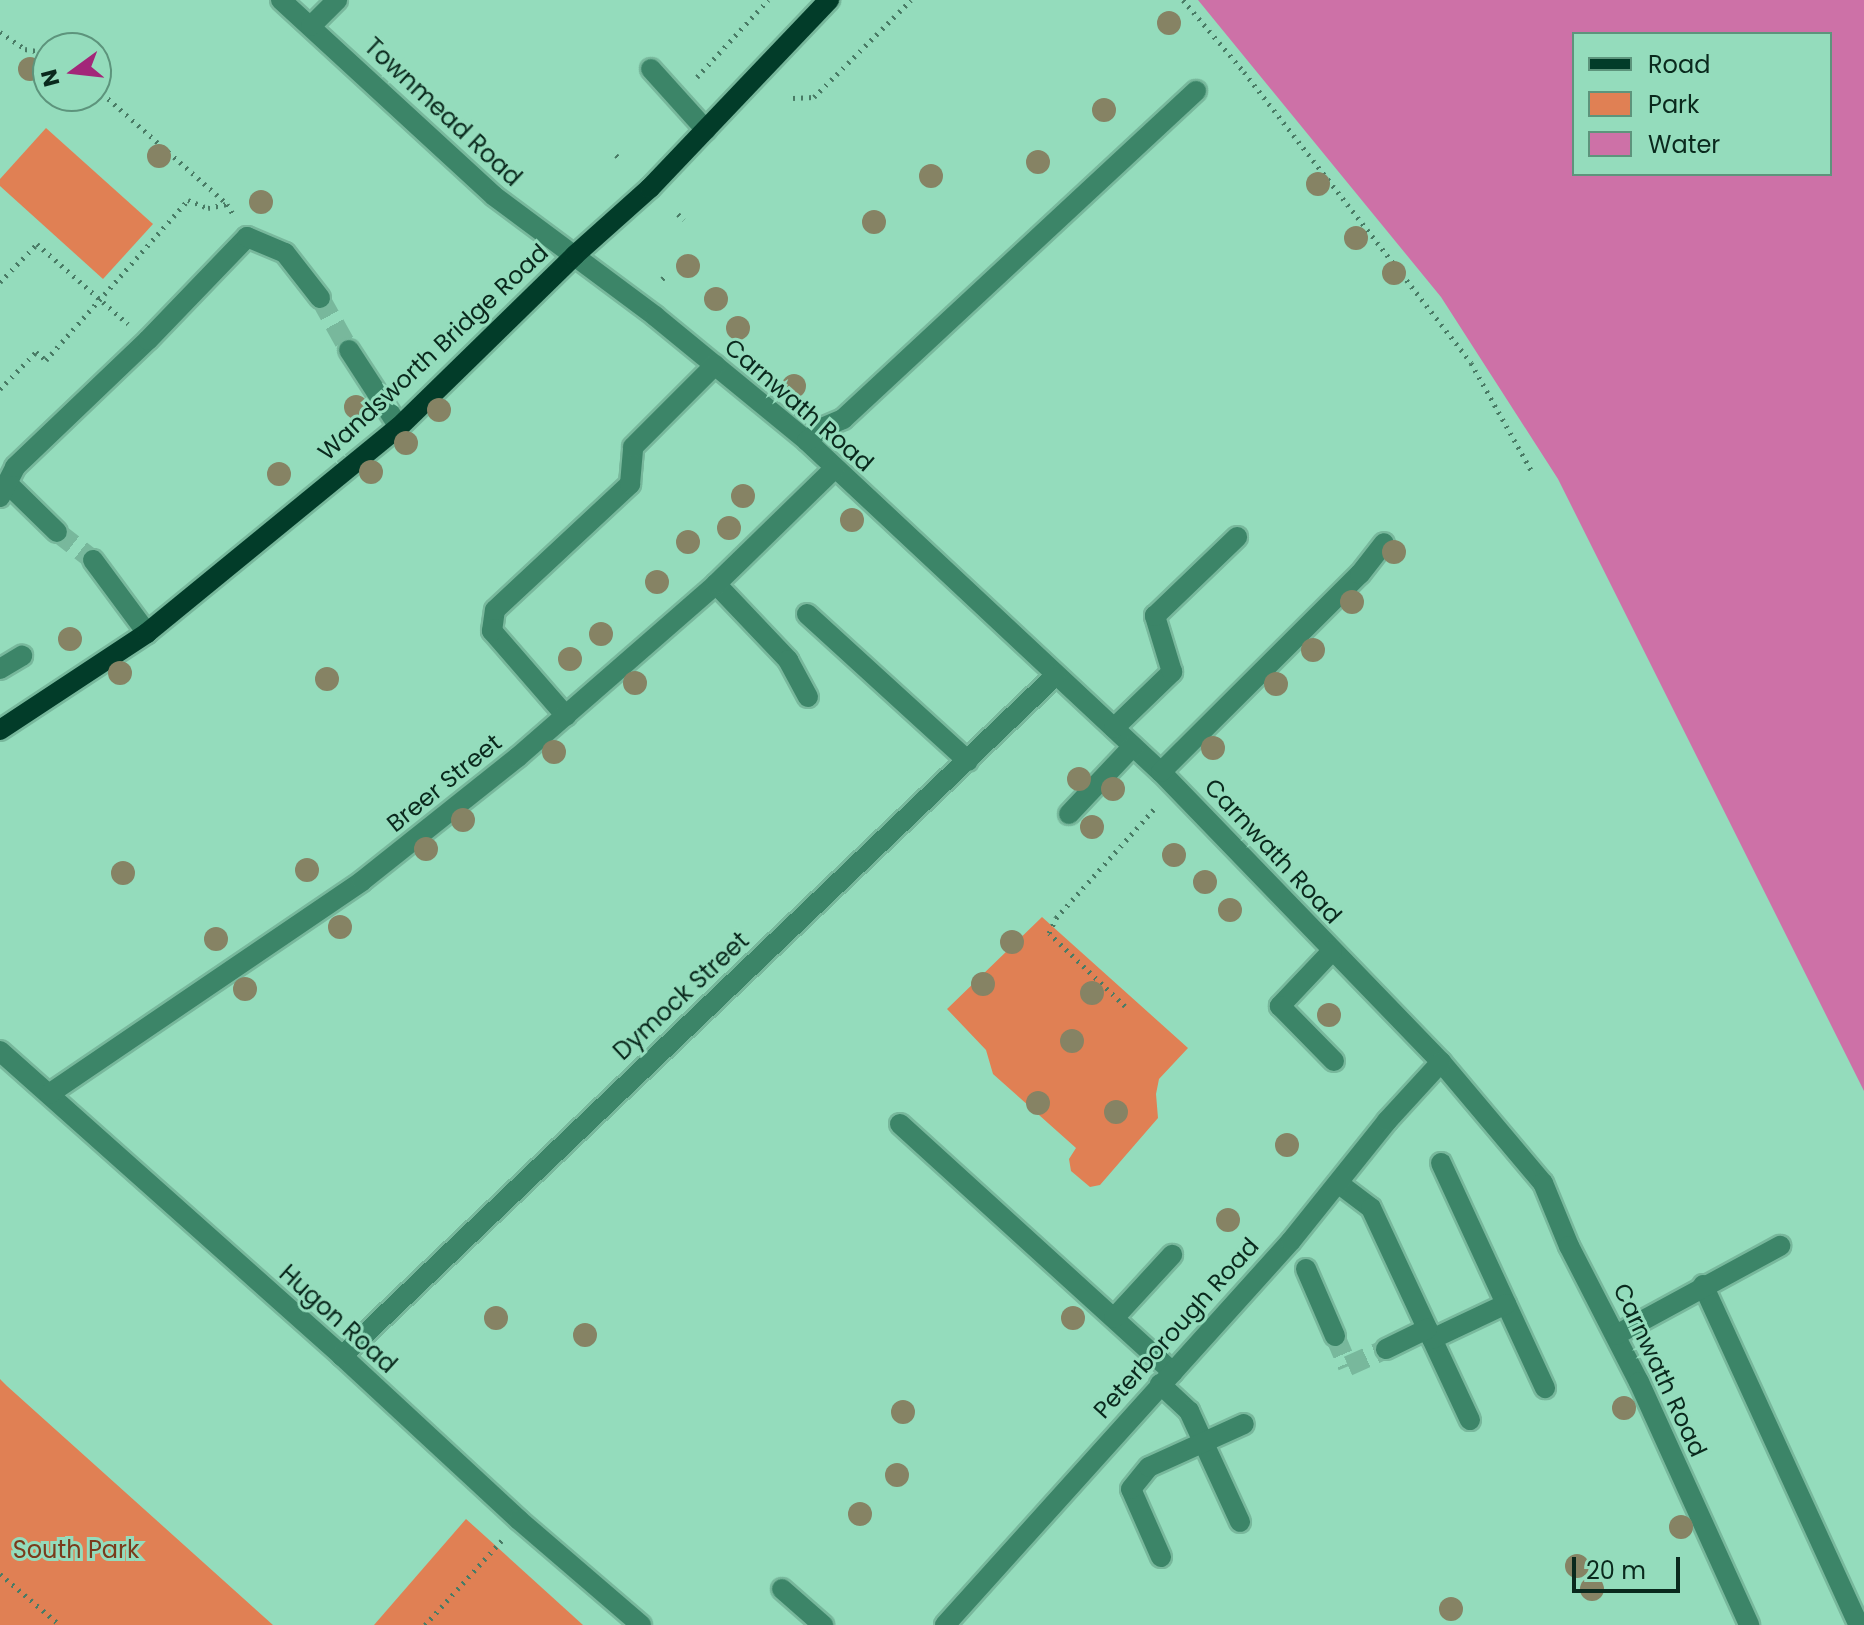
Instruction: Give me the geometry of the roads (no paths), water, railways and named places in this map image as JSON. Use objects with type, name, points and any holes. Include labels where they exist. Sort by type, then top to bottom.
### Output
[{"type":"main road","name":"Wandsworth Bridge Road","points":[[0,730],[147,633],[399,427],[575,255],[650,188],[829,0]]},
{"type":"street","name":"Townmead Road","points":[[281,0],[494,196],[575,255]]},
{"type":"street","points":[[311,26],[337,0]]},
{"type":"street","points":[[651,69],[706,130]]},
{"type":"street","points":[[807,441],[822,428],[843,419],[1196,91]]},
{"type":"street","points":[[57,532],[4,491],[15,467],[148,340],[247,237],[285,253],[320,298]]},
{"type":"street","name":"Carnwath Road","points":[[575,255],[807,441],[1176,786],[1441,1062],[1543,1183],[1569,1246],[1616,1335],[1749,1625]]},
{"type":"street","points":[[349,350],[399,427]]},
{"type":"street","points":[[566,716],[492,631],[495,610],[630,484],[633,447],[715,365]]},
{"type":"street","name":"Breer Street","points":[[49,1094],[362,881],[566,716],[716,584],[835,468]]},
{"type":"street","points":[[1114,728],[1172,672],[1155,616],[1237,537]]},
{"type":"street","points":[[1161,772],[1360,574],[1384,543]]},
{"type":"street","points":[[93,560],[147,633]]},
{"type":"street","points":[[716,584],[788,660],[808,697]]},
{"type":"street","points":[[807,614],[968,761]]},
{"type":"street","points":[[0,669],[22,656]]},
{"type":"street","name":"Dymock Street","points":[[342,1356],[1056,675]]},
{"type":"street","points":[[1069,814],[1133,746]]},
{"type":"street","points":[[1332,951],[1280,1006],[1334,1061]]},
{"type":"street","name":"Hugon Road","points":[[0,1051],[342,1356],[519,1520],[641,1625]]},
{"type":"street","name":"Peterborough Road","points":[[945,1625],[1338,1183],[1387,1121],[1441,1062]]},
{"type":"street","points":[[900,1124],[1114,1318],[1166,1378],[1189,1411],[1240,1522]]},
{"type":"street","points":[[1441,1163],[1545,1388]]},
{"type":"street","points":[[1338,1183],[1371,1208],[1470,1420]]},
{"type":"street","points":[[1616,1335],[1703,1285],[1780,1246]]},
{"type":"street","points":[[1114,1318],[1172,1255]]},
{"type":"street","points":[[1306,1269],[1335,1336]]},
{"type":"street","points":[[1703,1285],[1857,1622]]},
{"type":"street","points":[[1386,1349],[1506,1304]]},
{"type":"street","points":[[1161,1557],[1131,1489],[1149,1467],[1244,1424]]},
{"type":"street","points":[[782,1589],[823,1625]]},
{"type":"water","points":[[1198,0],[1864,0],[1864,1091],[1558,479],[1441,297]]},
{"type":"tunnel","points":[[320,298],[349,350]]},
{"type":"tunnel","points":[[57,532],[93,560]]},
{"type":"tunnel","points":[[1335,1336],[1348,1366],[1386,1349]]},
{"type":"park label","name":"South Park","points":[[76,1550]]}]
